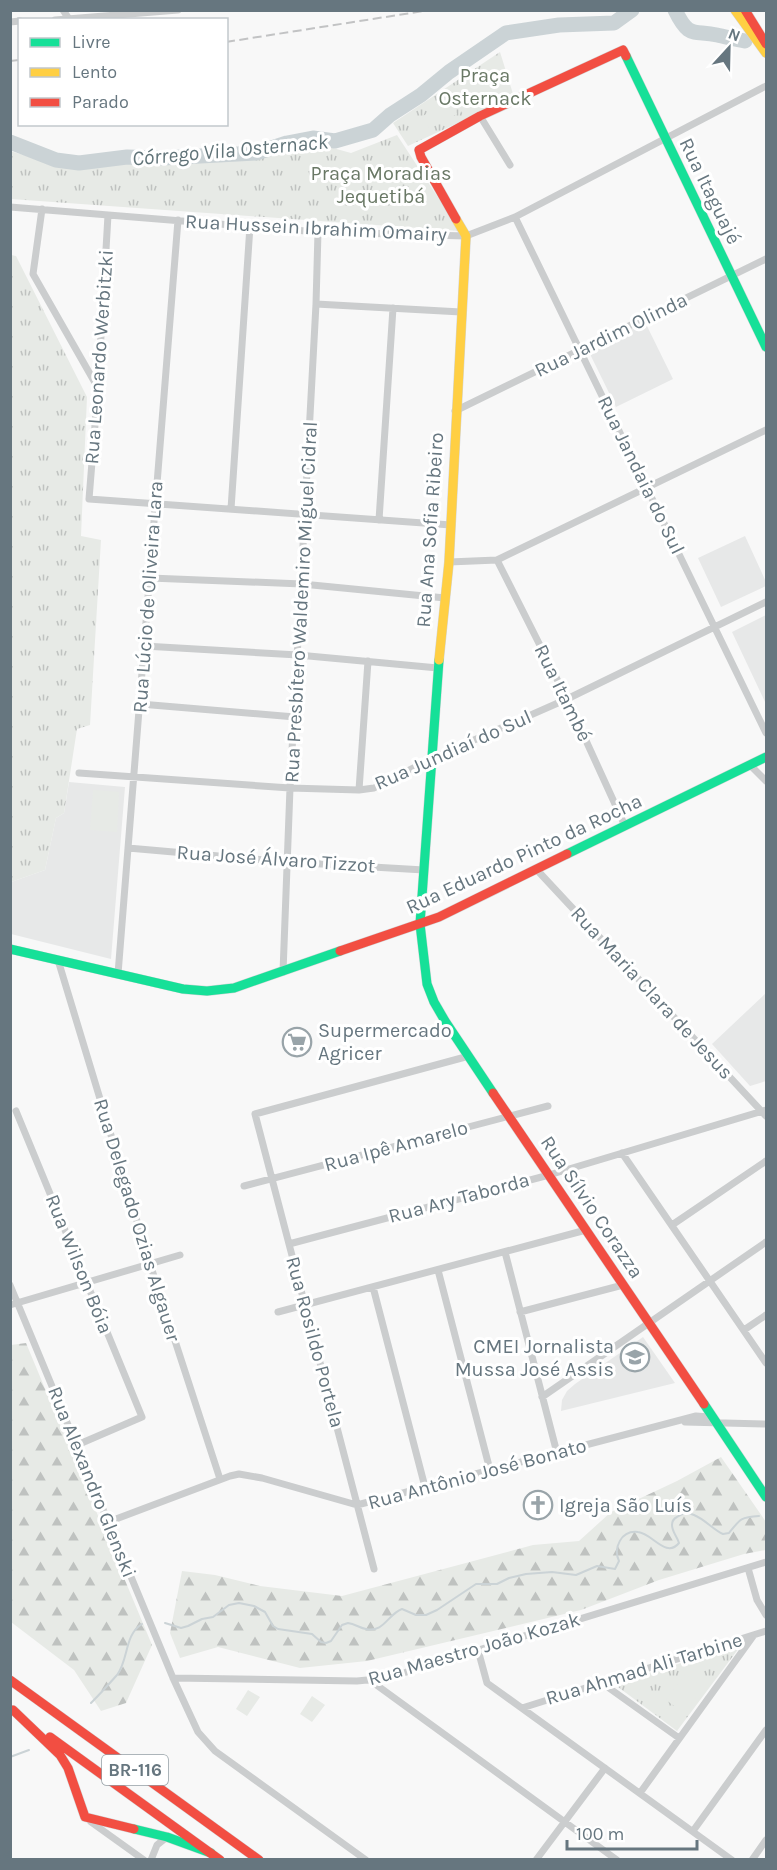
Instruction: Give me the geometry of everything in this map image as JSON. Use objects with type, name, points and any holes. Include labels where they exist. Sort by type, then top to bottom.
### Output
[{"type":"main road","points":[[735,10],[766,53]]},
{"type":"main road","points":[[746,10],[766,44]]},
{"type":"main road","name":"Rua Itaguajé","points":[[480,116],[623,50],[766,347]]},
{"type":"main road","points":[[466,237],[421,157],[420,150],[480,116]]},
{"type":"main road","name":"Rua Ana Sofia Ribeiro","points":[[420,924],[438,668],[449,562],[460,312],[466,237]]},
{"type":"main road","name":"Rua Eduardo Pinto da Rocha","points":[[10,949],[183,989],[207,991],[234,988],[420,924],[454,910],[766,757]]},
{"type":"main road","name":"Rua Sílvio Corazza","points":[[420,924],[424,965],[430,994],[439,1012],[766,1497]]},
{"type":"main road","name":"BR-116","points":[[10,1680],[259,1860]]},
{"type":"main road","points":[[12,1709],[60,1755],[68,1768],[84,1817],[167,1837],[211,1853]]},
{"type":"main road","name":"BR-116","points":[[12,1709],[220,1860]]},
{"type":"street","points":[[80,18],[178,10]]},
{"type":"street","name":"Rua Hussein Ibrahim Omairy","points":[[10,207],[318,232],[466,237],[515,217],[766,87]]},
{"type":"street","points":[[480,116],[510,165]]},
{"type":"street","points":[[42,209],[33,274],[98,388]]},
{"type":"street","name":"Rua Leonardo Werbitzki","points":[[108,214],[89,499],[155,505]]},
{"type":"street","name":"Rua Jandaia do Sul","points":[[515,217],[766,733]]},
{"type":"street","name":"Rua Lúcio de Oliveira Lara","points":[[118,974],[178,220]]},
{"type":"street","points":[[231,509],[250,226]]},
{"type":"street","name":"Rua Presbítero Waldemiro Miguel Cidral","points":[[284,972],[290,788],[318,232]]},
{"type":"street","name":"Rua Jardim Olinda","points":[[456,411],[766,259]]},
{"type":"street","points":[[316,304],[460,312]]},
{"type":"street","points":[[379,520],[393,308]]},
{"type":"street","points":[[449,562],[497,560],[766,430]]},
{"type":"street","points":[[155,505],[451,525]]},
{"type":"street","name":"Rua Itambé","points":[[497,560],[567,699],[626,826]]},
{"type":"street","points":[[150,578],[302,584],[446,598]]},
{"type":"street","name":"Rua Jundiaí do Sul","points":[[79,773],[290,788],[359,790],[374,788],[431,759],[567,699],[766,602]]},
{"type":"street","points":[[144,646],[298,655],[438,668]]},
{"type":"street","points":[[359,790],[368,661]]},
{"type":"street","points":[[140,704],[295,717]]},
{"type":"street","points":[[750,765],[766,782]]},
{"type":"street","name":"Rua José Álvaro Tizzot","points":[[128,848],[287,862],[424,870]]},
{"type":"street","name":"Rua Maria Clara de Jesus","points":[[537,870],[765,1113]]},
{"type":"street","name":"Rua Delegado Ozias Algauer","points":[[57,960],[150,1264],[220,1479]]},
{"type":"street","name":"Rua Rosildo Portela","points":[[374,1569],[255,1114],[469,1056]]},
{"type":"street","name":"Rua Ipê Amarelo","points":[[244,1186],[548,1106]]},
{"type":"street","name":"Rua Wilson Bóia","points":[[16,1111],[142,1417],[76,1445]]},
{"type":"street","name":"Rua Ary Taborda","points":[[289,1244],[765,1113]]},
{"type":"street","points":[[622,1153],[766,1364]]},
{"type":"street","points":[[672,1225],[766,1161]]},
{"type":"street","points":[[278,1312],[586,1230]]},
{"type":"street","points":[[542,1396],[766,1242]]},
{"type":"street","points":[[505,1252],[557,1453]]},
{"type":"street","points":[[14,1304],[180,1255]]},
{"type":"street","points":[[438,1269],[490,1470]]},
{"type":"street","name":"Rua Alexandro Glenski","points":[[10,1285],[14,1304],[194,1724],[208,1745],[366,1860]]},
{"type":"street","points":[[520,1312],[623,1285]]},
{"type":"street","points":[[373,1287],[425,1487]]},
{"type":"street","points":[[744,1330],[766,1315]]},
{"type":"street","name":"Rua Antônio José Bonato","points":[[108,1522],[220,1479],[239,1474],[357,1505],[676,1422],[766,1424]]},
{"type":"street","name":"Rua Maestro João Kozak","points":[[173,1678],[371,1681],[766,1562]]},
{"type":"street","points":[[748,1568],[757,1600],[766,1615]]},
{"type":"street","name":"Rua Ahmad Ali Tarbine","points":[[522,1708],[766,1631]]},
{"type":"street","points":[[640,1793],[754,1635]]},
{"type":"street","points":[[478,1650],[487,1683],[732,1860]]},
{"type":"street","points":[[371,1681],[617,1860]]},
{"type":"street","points":[[603,1683],[679,1738]]},
{"type":"street","points":[[693,1832],[766,1730]]},
{"type":"street","points":[[536,1860],[605,1768]]},
{"type":"street","points":[[84,1817],[144,1860]]},
{"type":"street","points":[[151,1860],[158,1845],[167,1837]]},
{"type":"street","points":[[752,1860],[766,1840]]},
{"type":"shaded area","points":[[645,322],[673,379],[616,407],[588,350]]},
{"type":"shaded area","points":[[745,536],[766,586],[721,607],[698,558]]},
{"type":"shaded area","points":[[766,615],[766,704],[732,632]]},
{"type":"shaded area","points":[[69,782],[125,787],[111,959],[11,934],[11,882],[45,870],[56,818],[64,813]]},
{"type":"shaded area","points":[[766,993],[766,1081],[750,1086],[712,1044]]},
{"type":"shaded area","name":"CMEI Jornalista Mussa José Assis","points":[[643,1337],[675,1383],[561,1411],[562,1400],[567,1391]]},
{"type":"green space","name":"Praça Osternack","points":[[500,52],[514,97],[408,146],[393,123]]},
{"type":"green space","points":[[494,66],[506,94],[462,113],[450,89]]},
{"type":"green space","points":[[448,98],[457,114],[429,128],[422,117]]},
{"type":"green space","name":"Praça Moradias Jequetibá","points":[[397,135],[460,231],[11,199],[10,151],[69,168],[132,162],[254,158],[322,145],[351,153]]},
{"type":"green space","points":[[11,255],[16,256],[87,397],[81,536],[101,540],[90,725],[77,729],[64,813],[56,818],[45,870],[11,882]]},
{"type":"green space","points":[[93,790],[119,792],[117,832],[90,830]]},
{"type":"green space","points":[[26,1343],[152,1645],[126,1703],[101,1711],[74,1670],[11,1622],[11,1345]]},
{"type":"green space","points":[[721,1457],[766,1522],[766,1550],[744,1554],[659,1580],[581,1610],[367,1661],[300,1668],[218,1647],[180,1658],[170,1633],[182,1571],[215,1575],[260,1586],[342,1596],[533,1545],[579,1541],[611,1512]]},
{"type":"green space","points":[[742,1644],[677,1731],[614,1684]]},
{"type":"green space","points":[[685,1674],[703,1688],[684,1713],[666,1700]]},
{"type":"green space","points":[[248,1690],[260,1697],[247,1716],[236,1709]]},
{"type":"green space","points":[[312,1696],[325,1705],[312,1722],[300,1714]]},
{"type":"waterway","name":"Córrego Vila Osternack","points":[[10,142],[56,160],[79,163],[127,157],[163,158],[256,153],[313,138],[335,141],[373,130],[390,115],[506,33],[559,25],[614,23],[632,10]]},
{"type":"waterway","name":"Córrego Vila Osternack","points":[[675,10],[684,25],[692,32],[745,41]]},
{"type":"waterway","points":[[165,1623],[181,1628],[213,1617],[229,1605],[239,1603],[254,1606],[265,1612],[273,1626],[278,1629],[312,1634],[321,1642],[326,1643],[331,1641],[342,1625],[348,1623],[366,1629],[377,1628],[402,1609],[416,1615],[426,1615],[476,1584],[497,1584],[526,1574],[552,1572],[576,1575],[597,1566],[615,1569],[619,1561],[618,1546],[627,1534],[643,1533],[669,1548],[679,1543],[672,1522],[683,1514],[695,1516],[723,1534],[729,1533],[741,1520],[759,1516]]},
{"type":"waterway","points":[[91,1703],[121,1669],[132,1634],[142,1624]]},
{"type":"waterway","points":[[10,1757],[29,1750]]},
{"type":"railway","points":[[228,42],[430,10]]},
{"type":"railway","points":[[10,61],[18,60]]},
{"type":"traffic: fast","points":[[626,56],[766,347]]},
{"type":"traffic: fast","points":[[439,660],[420,924],[427,984],[445,1021],[493,1093]]},
{"type":"traffic: fast","points":[[567,854],[766,757]]},
{"type":"traffic: fast","points":[[10,949],[183,989],[207,991],[234,988],[340,951]]},
{"type":"traffic: fast","points":[[704,1404],[766,1497]]},
{"type":"traffic: fast","points":[[134,1829],[167,1837],[211,1853]]},
{"type":"traffic: slow","points":[[735,10],[766,53]]},
{"type":"traffic: slow","points":[[439,660],[449,562],[466,236],[456,219]]},
{"type":"traffic: jam","points":[[745,10],[766,44]]},
{"type":"traffic: jam","points":[[456,219],[419,150],[480,116],[623,50],[626,56]]},
{"type":"traffic: jam","points":[[340,951],[439,917],[567,854]]},
{"type":"traffic: jam","points":[[493,1093],[704,1404]]},
{"type":"traffic: jam","points":[[10,1680],[259,1860]]},
{"type":"traffic: jam","points":[[13,1710],[60,1755],[68,1768],[85,1817],[134,1829]]},
{"type":"traffic: jam","points":[[50,1737],[220,1860]]},
{"type":"place","name":"Supermercado Agricer","points":[[297,1042]]},
{"type":"place","name":"CMEI Jornalista Mussa José Assis","points":[[635,1357]]},
{"type":"place","name":"Igreja São Luís","points":[[538,1505]]}]
